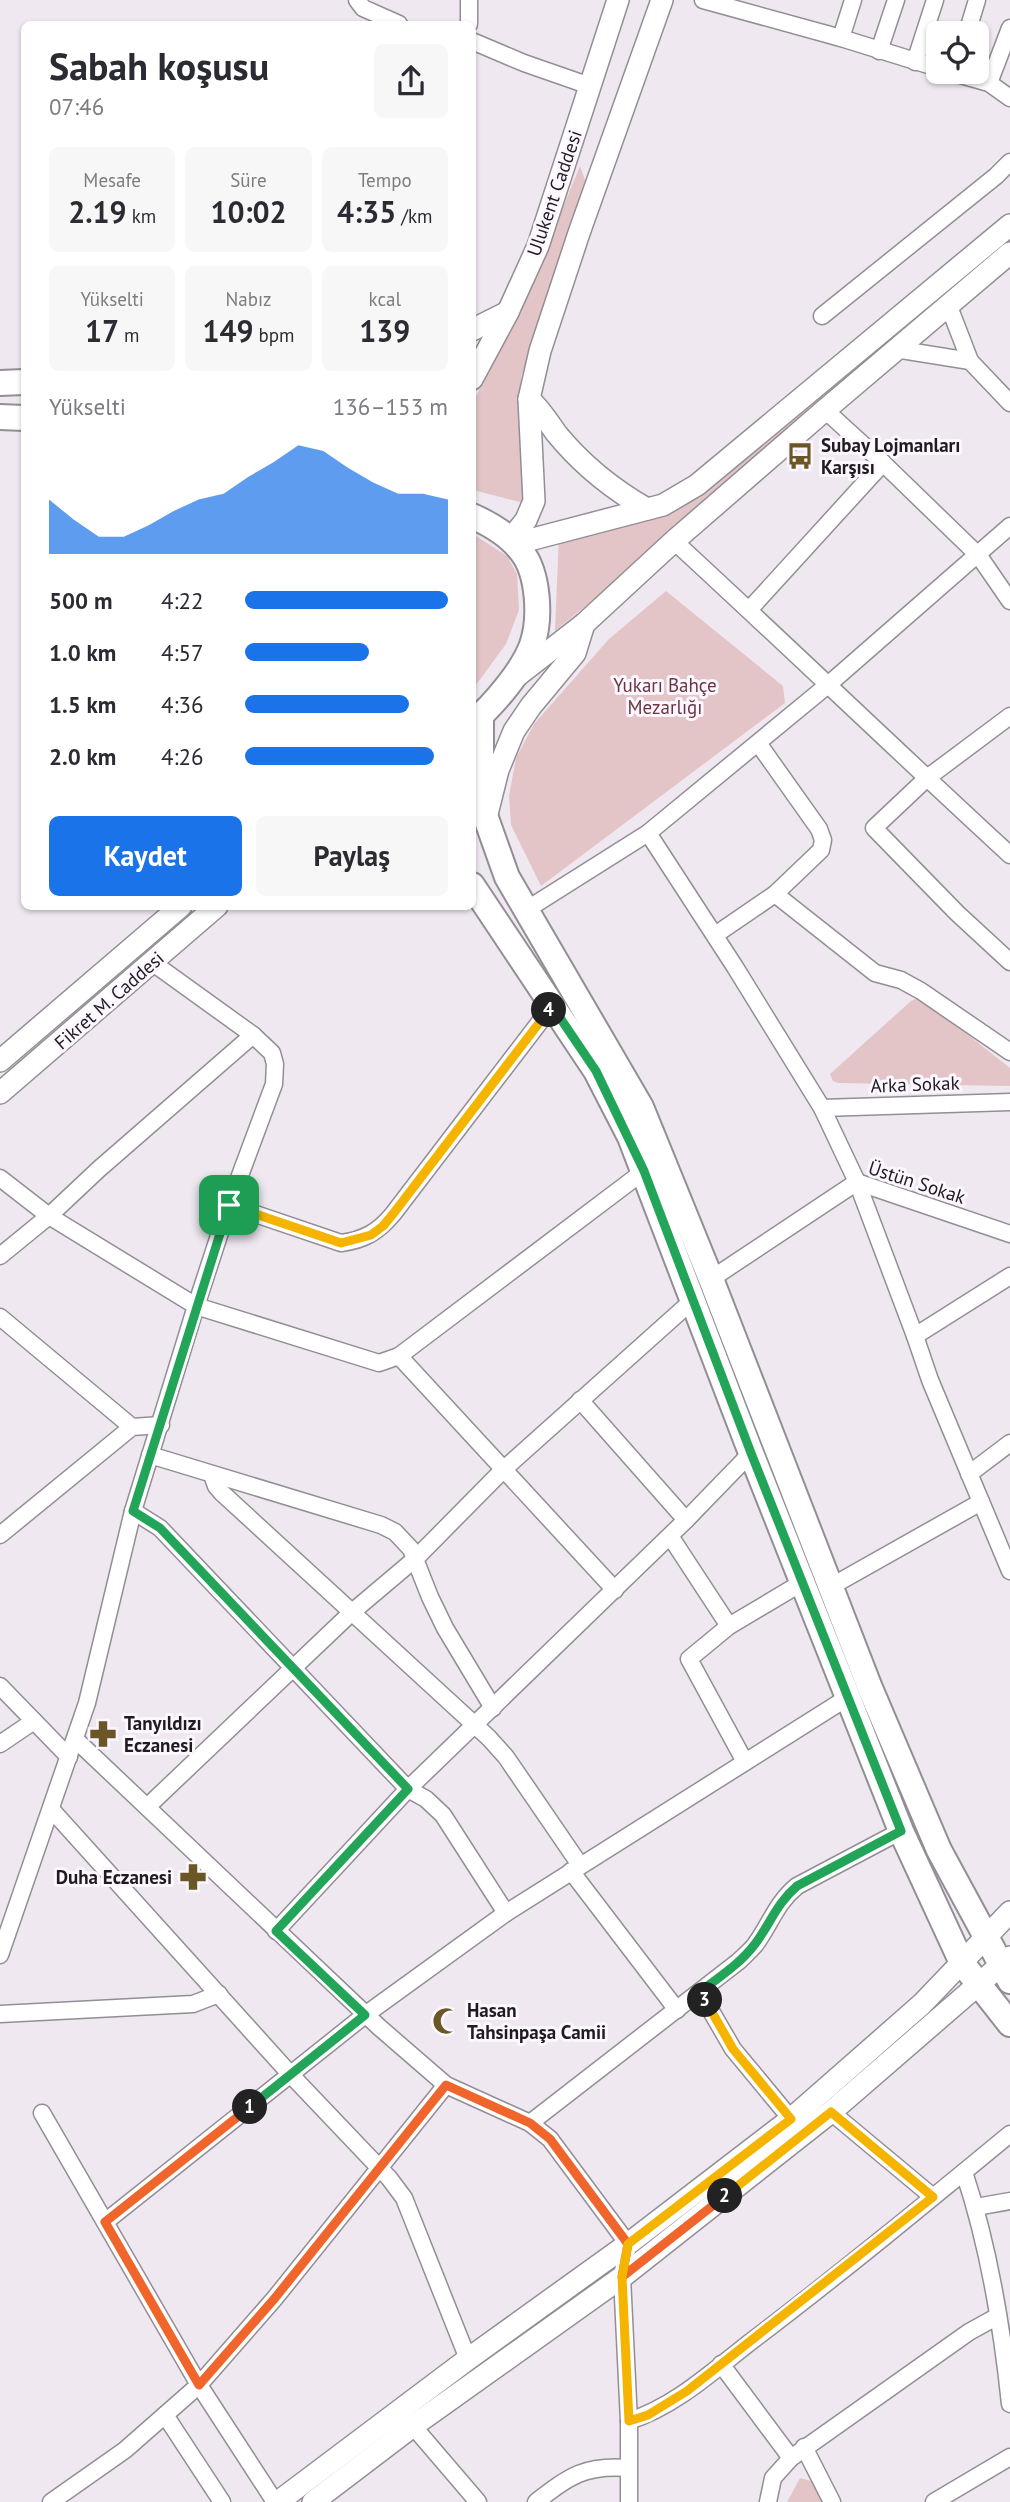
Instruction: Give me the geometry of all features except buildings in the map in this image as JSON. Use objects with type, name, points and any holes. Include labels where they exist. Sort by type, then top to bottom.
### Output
[{"type":"main road","name":"Ulukent Caddesi","points":[[476,372],[508,312],[538,246],[618,0]]},
{"type":"main road","points":[[512,542],[534,501],[529,399],[540,351],[662,0]]},
{"type":"main road","points":[[512,542],[663,505],[696,485],[1010,225]]},
{"type":"main road","points":[[510,681],[584,624],[674,541],[1010,253]]},
{"type":"main road","points":[[476,328],[508,312]]},
{"type":"main road","points":[[0,383],[21,382]]},
{"type":"main road","points":[[529,399],[544,413],[555,432],[594,473],[620,494],[647,509]]},
{"type":"main road","points":[[0,417],[21,418]]},
{"type":"main road","points":[[313,2502],[412,2426],[622,2277],[831,2112],[979,1987],[1007,1968],[987,1938],[939,1850],[870,1688],[641,1107],[507,877],[486,818],[481,792],[477,719],[510,681],[531,648],[538,623],[537,591],[523,552],[498,529],[476,518]]},
{"type":"main road","points":[[486,818],[498,770],[514,731],[575,653],[584,624]]},
{"type":"main road","points":[[477,895],[596,1071],[644,1171],[751,1453],[850,1696],[901,1831],[962,1964],[1010,2024]]},
{"type":"main road","points":[[0,1061],[176,910]]},
{"type":"main road","name":"Fikret M. Caddesi","points":[[0,1093],[213,910]]},
{"type":"main road","points":[[276,2502],[628,2244],[791,2119],[922,2004],[1010,1912]]},
{"type":"street","points":[[357,0],[363,8],[392,21]]},
{"type":"street","points":[[469,21],[470,0]]},
{"type":"street","points":[[703,0],[926,65]]},
{"type":"street","points":[[841,38],[853,0]]},
{"type":"street","points":[[879,51],[896,0]]},
{"type":"street","points":[[915,62],[935,0]]},
{"type":"street","points":[[971,21],[977,0]]},
{"type":"street","points":[[1010,28],[989,83],[1010,98]]},
{"type":"street","points":[[476,43],[590,86]]},
{"type":"street","points":[[822,316],[1010,162]]},
{"type":"street","points":[[948,304],[971,361],[1010,403]]},
{"type":"street","points":[[895,349],[971,361]]},
{"type":"street","points":[[825,410],[979,555],[1010,601]]},
{"type":"street","points":[[749,610],[883,463]]},
{"type":"street","points":[[526,910],[648,833],[829,684],[1010,526]]},
{"type":"street","points":[[674,541],[1010,855]]},
{"type":"street","points":[[1010,716],[927,778],[874,828],[957,913],[1010,962]]},
{"type":"street","points":[[715,935],[775,894],[821,850],[823,840],[819,829],[758,743]]},
{"type":"street","points":[[648,833],[822,1108],[856,1182],[930,1380],[1008,1560]]},
{"type":"street","points":[[775,894],[875,973],[901,980],[921,991],[1010,1052]]},
{"type":"street","points":[[0,1955],[87,1703],[133,1511],[196,1306],[229,1205],[274,1084],[275,1064],[272,1053],[253,1035],[153,963]]},
{"type":"street","points":[[229,1205],[341,1243],[371,1235],[393,1214],[552,1006]]},
{"type":"street","points":[[0,1256],[50,1216],[99,1169],[253,1035]]},
{"type":"street","name":"Arka Sokak","points":[[822,1108],[1010,1102]]},
{"type":"street","points":[[0,1178],[50,1216],[196,1306],[371,1361],[388,1361],[399,1356],[644,1171]]},
{"type":"street","name":"Üstün Sokak","points":[[711,1279],[856,1182],[1010,1234]]},
{"type":"street","points":[[915,1336],[1010,1276]]},
{"type":"street","points":[[147,1807],[351,1613],[415,1559],[504,1469],[693,1300]]},
{"type":"street","points":[[0,1317],[132,1427]]},
{"type":"street","points":[[399,1356],[615,1590]]},
{"type":"street","points":[[580,1400],[686,1520]]},
{"type":"street","points":[[0,1535],[132,1427],[161,1425]]},
{"type":"street","points":[[970,1474],[1010,1443]]},
{"type":"street","points":[[276,1931],[408,1789],[615,1590],[751,1453]]},
{"type":"street","points":[[150,1455],[381,1525],[402,1539],[415,1559],[445,1628],[493,1708]]},
{"type":"street","points":[[212,1475],[222,1493],[475,1725],[506,1757],[576,1868],[677,2010]]},
{"type":"street","points":[[830,1587],[981,1502]]},
{"type":"street","points":[[133,1511],[160,1528],[408,1789],[426,1799],[443,1815],[506,1913]]},
{"type":"street","points":[[670,1536],[729,1626]]},
{"type":"street","points":[[746,1762],[689,1660],[729,1626],[803,1582]]},
{"type":"street","points":[[0,1686],[69,1757]]},
{"type":"street","points":[[105,2222],[365,2015],[506,1913],[850,1696]]},
{"type":"street","points":[[0,1744],[33,1721]]},
{"type":"street","points":[[75,1739],[365,2015],[446,2085],[530,2123],[550,2139],[628,2244],[622,2277],[629,2421],[629,2502]]},
{"type":"street","points":[[51,1809],[404,2198],[468,2359]]},
{"type":"street","points":[[530,2123],[739,1961],[755,1944],[775,1908],[797,1886],[901,1831]]},
{"type":"street","points":[[700,1992],[733,2049],[791,2119]]},
{"type":"street","points":[[0,2014],[193,2004],[219,1994]]},
{"type":"street","points":[[51,2502],[125,2450],[199,2385],[275,2298],[446,2085]]},
{"type":"street","points":[[831,2112],[933,2197]]},
{"type":"street","points":[[42,2113],[199,2385],[276,2502]]},
{"type":"street","points":[[629,2421],[666,2405],[721,2364],[1010,2134]]},
{"type":"street","points":[[964,2172],[976,2207],[998,2316],[1007,2344],[1010,2404]]},
{"type":"street","points":[[976,2207],[1010,2201]]},
{"type":"street","points":[[768,2502],[773,2478],[790,2458],[969,2332],[998,2316]]},
{"type":"street","points":[[721,2364],[790,2458]]},
{"type":"street","points":[[165,2415],[222,2502]]},
{"type":"street","points":[[412,2426],[478,2502]]},
{"type":"street","points":[[804,2447],[832,2502]]},
{"type":"street","points":[[934,2502],[1010,2457]]},
{"type":"street","points":[[536,2502],[562,2482],[581,2472],[604,2466],[628,2468]]},
{"type":"green space","points":[[580,166],[586,183],[521,377],[524,503],[476,491],[476,396],[541,261]]},
{"type":"green space","points":[[1010,230],[1010,242],[664,542],[555,631],[559,535],[648,518]]},
{"type":"green space","points":[[476,536],[507,556],[517,574],[519,610],[506,644],[476,685]]},
{"type":"green space","name":"Yukarı Bahçe Mezarlığı","points":[[666,591],[783,686],[785,703],[541,886],[511,825],[509,796],[516,758],[534,724],[609,639]]},
{"type":"green space","points":[[920,997],[1010,1068],[1010,1086],[833,1081],[830,1074],[911,1001]]},
{"type":"green space","points":[[800,2478],[815,2482],[824,2502],[787,2502]]},
{"type":"place","name":"Subay Lojmanları Karşısı","points":[[800,456]]},
{"type":"place","name":"Tanyıldızı Eczanesi","points":[[103,1734]]},
{"type":"place","name":"Duha Eczanesi","points":[[193,1877]]},
{"type":"place","name":"Hasan Tahsinpaşa Camii","points":[[446,2021]]},
{"type":"route","points":[[229,1205],[133,1511],[150,1519],[160,1528],[408,1789],[276,1931],[365,2015],[105,2222],[199,2385],[275,2298],[446,2085],[530,2123],[550,2139],[628,2244],[622,2277],[831,2112],[933,2197],[687,2391],[648,2415],[629,2421],[622,2277],[628,2244],[791,2119],[733,2049],[700,1992],[739,1961],[755,1944],[775,1908],[797,1886],[901,1831],[850,1696],[751,1453],[644,1171],[596,1071],[552,1006],[393,1214],[371,1235],[357,1241],[341,1243],[229,1205]]}]
